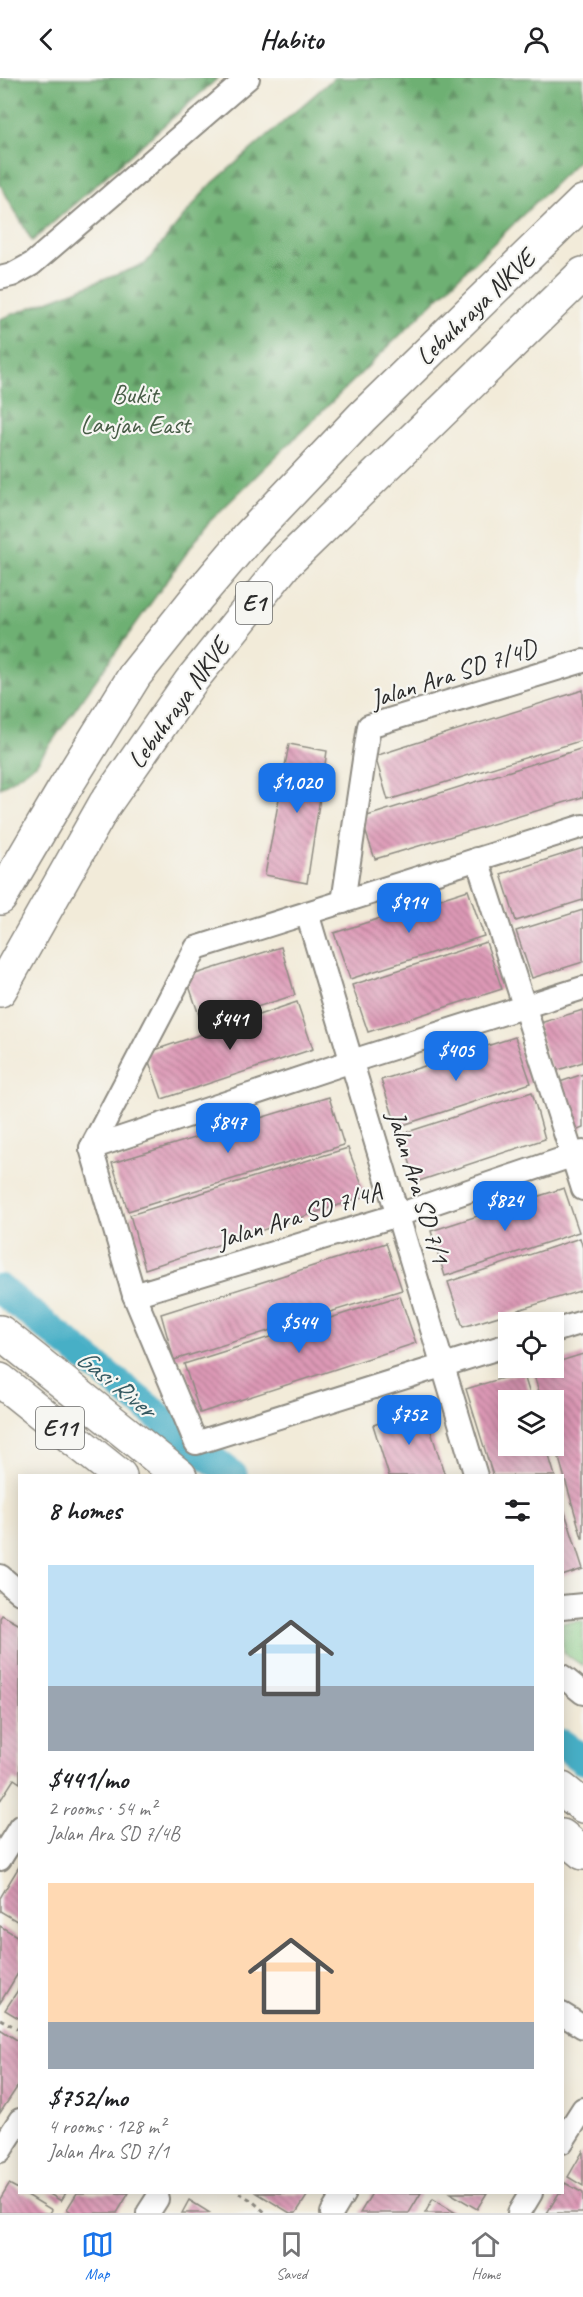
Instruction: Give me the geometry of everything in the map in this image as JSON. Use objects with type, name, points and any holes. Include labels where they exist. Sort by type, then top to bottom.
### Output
[{"type":"highway","name":"Lebuhraya NKVE","points":[[0,898],[135,675],[199,595],[249,536],[362,417],[583,202]]},
{"type":"highway","name":"Lebuhraya NKVE","points":[[0,990],[105,804],[192,681],[285,564],[583,274]]},
{"type":"highway","name":"E11","points":[[0,1332],[178,1474]]},
{"type":"highway","name":"E11","points":[[0,1380],[118,1474]]},
{"type":"highway","points":[[564,1791],[583,1806]]},
{"type":"highway","points":[[564,1838],[583,1853]]},
{"type":"street","points":[[0,278],[12,275],[32,264],[248,78]]},
{"type":"street","name":"Jalan Ara SD 7/4D","points":[[343,902],[369,726],[583,661]]},
{"type":"street","points":[[498,1348],[196,1443],[134,1295],[91,1148],[196,948],[583,826]]},
{"type":"street","points":[[477,859],[524,1006],[578,1154],[583,1189]]},
{"type":"street","name":"Jalan Ara SD 7/1","points":[[308,913],[475,1474]]},
{"type":"street","points":[[91,1148],[352,1061],[583,988]]},
{"type":"street","name":"Jalan Ara SD 7/4A","points":[[134,1295],[398,1215],[578,1154]]},
{"type":"street","points":[[564,1328],[583,1322]]},
{"type":"street","points":[[0,1576],[18,1591]]},
{"type":"street","points":[[564,1607],[583,1605]]},
{"type":"street","points":[[564,1678],[583,1693]]},
{"type":"street","points":[[0,1859],[18,1830]]},
{"type":"street","points":[[564,2015],[583,2026]]},
{"type":"street","points":[[564,2139],[583,2109]]},
{"type":"street","points":[[0,2151],[18,2123]]},
{"type":"street","points":[[332,2213],[343,2194]]},
{"type":"street","points":[[519,2213],[530,2194]]},
{"type":"path","points":[[0,2019],[18,2029]]},
{"type":"path","points":[[240,2194],[251,2199],[266,2213]]},
{"type":"green space","points":[[0,78],[218,78],[32,241],[0,184]]},
{"type":"green space","name":"Bukit Lanjan East","points":[[334,78],[583,78],[583,156],[208,523],[36,764],[0,788],[0,319],[145,264],[207,188]]},
{"type":"green space","points":[[583,1621],[583,1666],[564,1653],[564,1623]]},
{"type":"building","points":[[583,690],[583,740],[388,800],[375,756]]},
{"type":"building","points":[[289,744],[327,751],[307,883],[265,875]]},
{"type":"building","points":[[583,748],[583,797],[375,859],[361,818]]},
{"type":"building","points":[[583,848],[583,900],[516,921],[501,874]]},
{"type":"building","points":[[468,890],[484,936],[350,979],[334,933]]},
{"type":"building","points":[[583,910],[583,962],[532,978],[516,931]]},
{"type":"building","points":[[486,942],[502,989],[368,1032],[352,985]]},
{"type":"building","points":[[281,947],[295,995],[202,1024],[186,977]]},
{"type":"building","points":[[297,1002],[313,1049],[162,1099],[146,1053]]},
{"type":"building","points":[[583,1010],[583,1062],[552,1072],[537,1024]]},
{"type":"building","points":[[515,1037],[531,1083],[397,1127],[381,1080]]},
{"type":"building","points":[[583,1074],[583,1128],[573,1132],[557,1083]]},
{"type":"building","points":[[532,1092],[545,1139],[416,1182],[401,1134]]},
{"type":"building","points":[[329,1097],[344,1145],[128,1211],[112,1163]]},
{"type":"building","points":[[348,1148],[366,1196],[145,1269],[130,1215]]},
{"type":"building","points":[[564,1188],[579,1232],[445,1276],[431,1231]]},
{"type":"building","points":[[580,1238],[583,1248],[583,1290],[512,1312],[498,1312],[498,1316],[463,1327],[448,1282]]},
{"type":"building","points":[[386,1243],[402,1290],[174,1360],[161,1314]]},
{"type":"building","points":[[400,1296],[416,1343],[200,1413],[184,1364]]},
{"type":"building","points":[[583,1354],[583,1538],[558,1456],[564,1456],[564,1390],[539,1390],[535,1378],[564,1378],[564,1360]]},
{"type":"building","points":[[503,1378],[525,1378],[529,1390],[498,1390],[498,1456],[549,1456],[554,1474],[492,1474],[466,1389]]},
{"type":"building","points":[[424,1409],[444,1474],[388,1474],[373,1425]]},
{"type":"building","points":[[564,1509],[583,1569],[564,1575]]},
{"type":"building","points":[[2,1615],[18,1624],[18,1782],[14,1779],[0,1801],[0,1618]]},
{"type":"building","points":[[18,1868],[18,1922],[0,1911],[0,1898]]},
{"type":"building","points":[[0,1926],[18,1937],[18,1973],[0,2003]]},
{"type":"building","points":[[18,1990],[18,2018],[5,2010]]},
{"type":"building","points":[[0,2029],[18,2041],[18,2086],[0,2113]]},
{"type":"building","points":[[583,2151],[583,2186],[568,2177]]},
{"type":"building","points":[[565,2183],[583,2193],[583,2213],[547,2213],[558,2194],[564,2194]]},
{"type":"building","points":[[9,2184],[18,2189],[18,2194],[26,2194],[52,2210],[50,2213],[0,2213],[0,2199]]},
{"type":"building","points":[[50,2194],[65,2194],[61,2201]]},
{"type":"building","points":[[76,2194],[128,2194],[117,2213],[73,2213],[67,2209]]},
{"type":"building","points":[[259,2194],[308,2194],[296,2213],[290,2213]]},
{"type":"building","points":[[371,2194],[420,2194],[409,2213],[360,2213]]},
{"type":"building","points":[[452,2194],[486,2194],[477,2209]]},
{"type":"building","points":[[433,2199],[456,2213],[425,2213]]},
{"type":"building","points":[[189,2200],[210,2213],[182,2213]]},
{"type":"waterway","name":"Gasi River","points":[[0,1289],[231,1474]]},
{"type":"waterway","name":"Gasi River","points":[[564,1746],[583,1760]]}]
